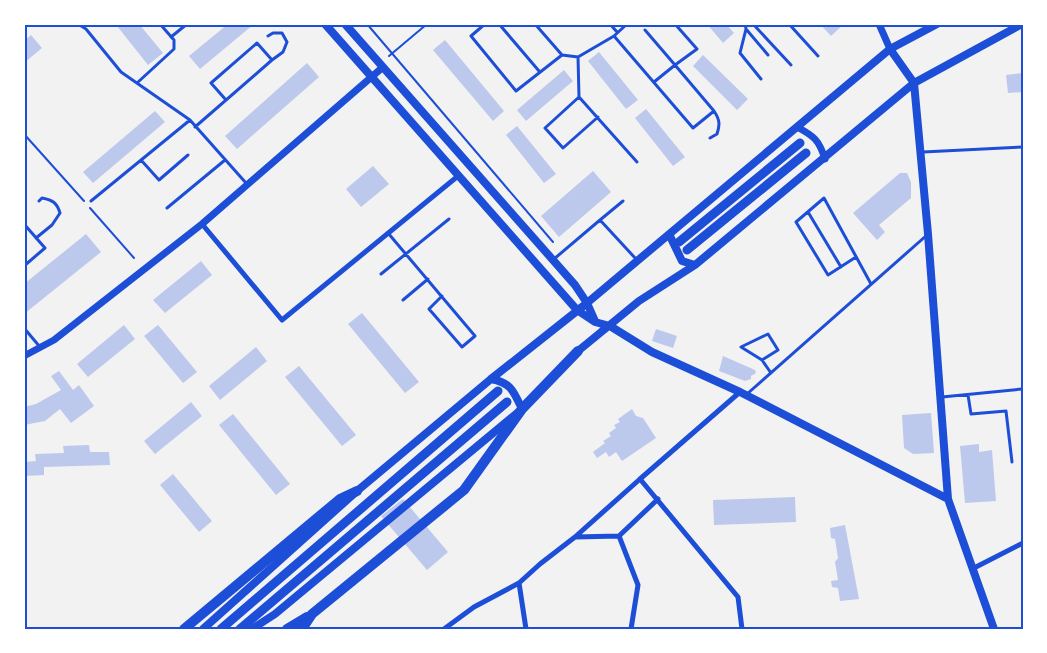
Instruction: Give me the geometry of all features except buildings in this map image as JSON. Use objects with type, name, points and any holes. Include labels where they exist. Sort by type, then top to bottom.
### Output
[{"type":"highway","points":[[287,629],[312,614],[464,489],[522,409],[578,351]]},
{"type":"highway","points":[[184,629],[340,499],[357,491]]},
{"type":"highway","points":[[302,629],[312,614]]},
{"type":"main road","points":[[325,24],[577,310],[595,321],[610,326],[652,352],[743,393],[948,498]]},
{"type":"main road","points":[[345,24],[574,285],[587,303],[595,321]]},
{"type":"main road","points":[[203,629],[357,491],[638,261],[890,49],[937,24]]},
{"type":"main road","points":[[578,351],[639,301],[695,265],[914,83],[1022,24]]},
{"type":"main road","points":[[890,49],[914,83],[948,498],[994,629]]},
{"type":"main road","points":[[679,242],[800,143]]},
{"type":"main road","points":[[687,250],[807,153]]},
{"type":"main road","points":[[669,234],[682,261],[695,265]]},
{"type":"main road","points":[[252,629],[275,614],[522,409],[505,382],[491,379]]},
{"type":"main road","points":[[221,629],[498,391]]},
{"type":"main road","points":[[240,629],[507,402]]},
{"type":"street","points":[[879,24],[890,49]]},
{"type":"street","points":[[24,356],[41,349],[202,224],[384,67]]},
{"type":"street","points":[[797,127],[813,135],[825,159]]},
{"type":"street","points":[[202,224],[282,320],[458,176]]},
{"type":"street","points":[[444,629],[474,607],[519,583],[743,393]]},
{"type":"street","points":[[640,479],[738,597],[742,629]]},
{"type":"street","points":[[574,537],[619,536],[658,499]]},
{"type":"street","points":[[619,536],[638,585],[632,629]]},
{"type":"street","points":[[972,569],[1023,543]]},
{"type":"street","points":[[519,583],[526,629]]},
{"type":"lane","points":[[78,24],[86,29],[121,72],[190,120],[248,185]]},
{"type":"lane","points":[[137,83],[174,49],[174,40],[160,24]]},
{"type":"lane","points":[[171,37],[187,24]]},
{"type":"lane","points":[[485,24],[471,36],[516,91],[562,55]]},
{"type":"lane","points":[[500,24],[539,71]]},
{"type":"lane","points":[[535,24],[562,55],[578,57],[627,24]]},
{"type":"lane","points":[[610,24],[615,34],[693,128],[714,111]]},
{"type":"lane","points":[[654,82],[697,49],[675,24]]},
{"type":"lane","points":[[745,24],[746,29],[740,53],[761,79]]},
{"type":"lane","points":[[753,24],[791,65]]},
{"type":"lane","points":[[789,24],[818,56]]},
{"type":"lane","points":[[746,29],[768,56]]},
{"type":"lane","points":[[645,30],[719,118],[720,126],[717,134],[710,138]]},
{"type":"lane","points":[[195,126],[283,52],[287,42],[282,33],[273,33],[268,36]]},
{"type":"lane","points":[[226,100],[211,83],[257,43],[272,60]]},
{"type":"lane","points":[[578,57],[579,97],[637,162]]},
{"type":"lane","points":[[579,97],[545,128],[563,148],[598,117]]},
{"type":"lane","points":[[91,201],[190,120]]},
{"type":"lane","points":[[921,152],[1023,147]]},
{"type":"lane","points":[[141,160],[159,180],[188,155]]},
{"type":"lane","points":[[167,208],[225,160]]},
{"type":"lane","points":[[36,238],[52,225],[60,213],[57,205],[51,199],[42,198],[39,201]]},
{"type":"lane","points":[[856,256],[828,275],[796,222],[824,198],[872,284]]},
{"type":"lane","points":[[551,261],[623,201]]},
{"type":"lane","points":[[808,212],[841,267]]},
{"type":"lane","points":[[381,274],[449,219]]},
{"type":"lane","points":[[600,220],[638,261]]},
{"type":"lane","points":[[24,224],[45,248],[24,266]]},
{"type":"lane","points":[[388,233],[428,279],[476,336],[462,346],[429,309],[442,296]]},
{"type":"lane","points":[[743,393],[771,373],[928,234]]},
{"type":"lane","points":[[403,300],[428,279]]},
{"type":"lane","points":[[24,328],[41,349]]},
{"type":"lane","points":[[762,360],[778,350],[768,334],[741,347],[762,360],[771,373]]},
{"type":"lane","points":[[940,397],[1022,389]]},
{"type":"lane","points":[[968,394],[970,414],[1006,411],[1012,462]]},
{"type":"path","points":[[367,24],[553,242]]},
{"type":"path","points":[[389,56],[427,24]]},
{"type":"path","points":[[24,134],[134,258]]}]
